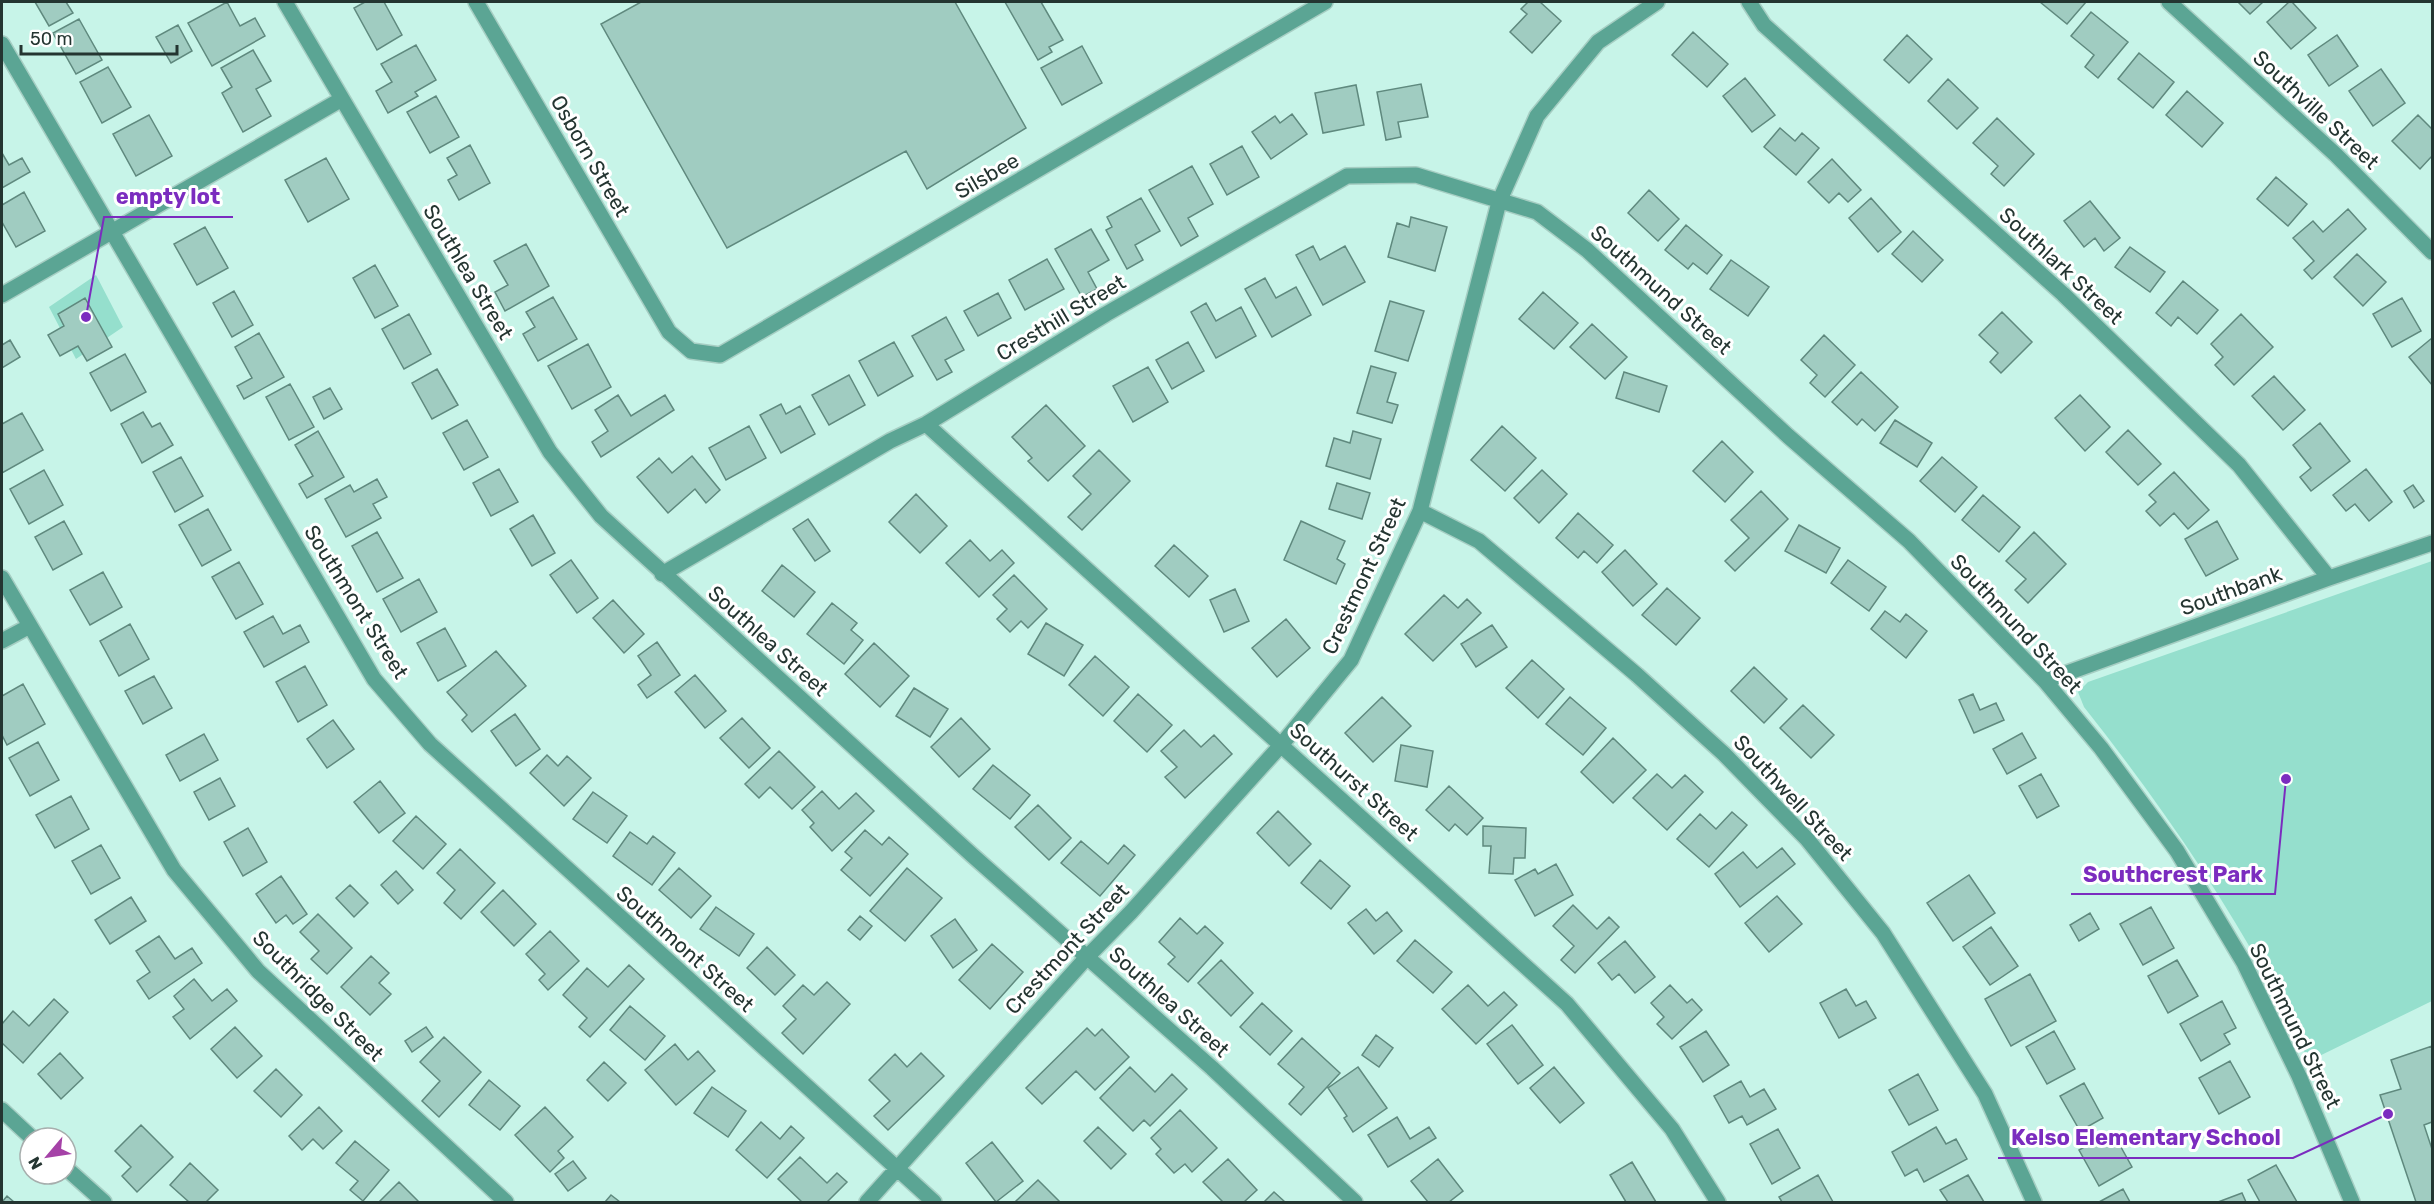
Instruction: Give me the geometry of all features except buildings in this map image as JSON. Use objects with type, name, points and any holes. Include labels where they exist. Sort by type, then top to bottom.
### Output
[{"type":"street","name":"Southlea Street","points":[[285,2],[550,452],[601,516],[972,855],[1212,1068],[1355,1203]]},
{"type":"street","name":"Osborn Street","points":[[476,2],[669,332]]},
{"type":"street","name":"Crestmont Street","points":[[867,1203],[1282,744],[1351,660],[1420,511],[1498,202],[1537,116],[1598,42],[1657,2]]},
{"type":"street","name":"Southlark Street","points":[[1749,2],[1764,25],[2063,294],[2239,465],[2329,578]]},
{"type":"street","name":"Southville Street","points":[[2169,2],[2335,154],[2433,252]]},
{"type":"street","name":"Silsbee","points":[[669,332],[692,351],[720,355],[1320,3]]},
{"type":"street","name":"Southmont Street","points":[[2,44],[375,679],[430,744],[934,1203]]},
{"type":"street","points":[[2,295],[342,99]]},
{"type":"street","name":"Cresthill Street","points":[[662,574],[890,441],[926,424],[1106,314],[1347,176],[1416,175],[1498,202]]},
{"type":"street","name":"Southmund Street","points":[[1498,202],[1537,213],[1587,249],[1788,435],[1909,541],[2045,681],[2101,748],[2148,811],[2177,851],[2215,913],[2244,963],[2294,1066],[2352,1203]]},
{"type":"street","name":"Southurst Street","points":[[926,424],[1567,1004],[1672,1129],[1718,1203]]},
{"type":"street","name":"Southwell Street","points":[[1420,511],[1479,541],[1638,675],[1724,754],[1807,839],[1883,933],[1985,1094],[2034,1203]]},
{"type":"street","name":"Southbank","points":[[2045,681],[2329,578],[2433,543]]},
{"type":"street","name":"Southridge Street","points":[[2,578],[174,870],[258,971],[506,1203]]},
{"type":"street","points":[[2,641],[30,626]]},
{"type":"street","points":[[2,1110],[19,1126]]},
{"type":"street","points":[[78,1179],[104,1203]]},
{"type":"green space","points":[[96,275],[123,327],[76,359],[49,307]]},
{"type":"green space","points":[[2432,561],[2432,1001],[2309,1061],[2248,943],[2158,806],[2084,707],[2078,692],[2088,682]]},
{"type":"place","name":"empty lot","points":[[86,317]]},
{"type":"place","name":"Southcrest Park","points":[[2286,779]]},
{"type":"place","name":"Kelso Elementary School","points":[[2388,1114]]}]
